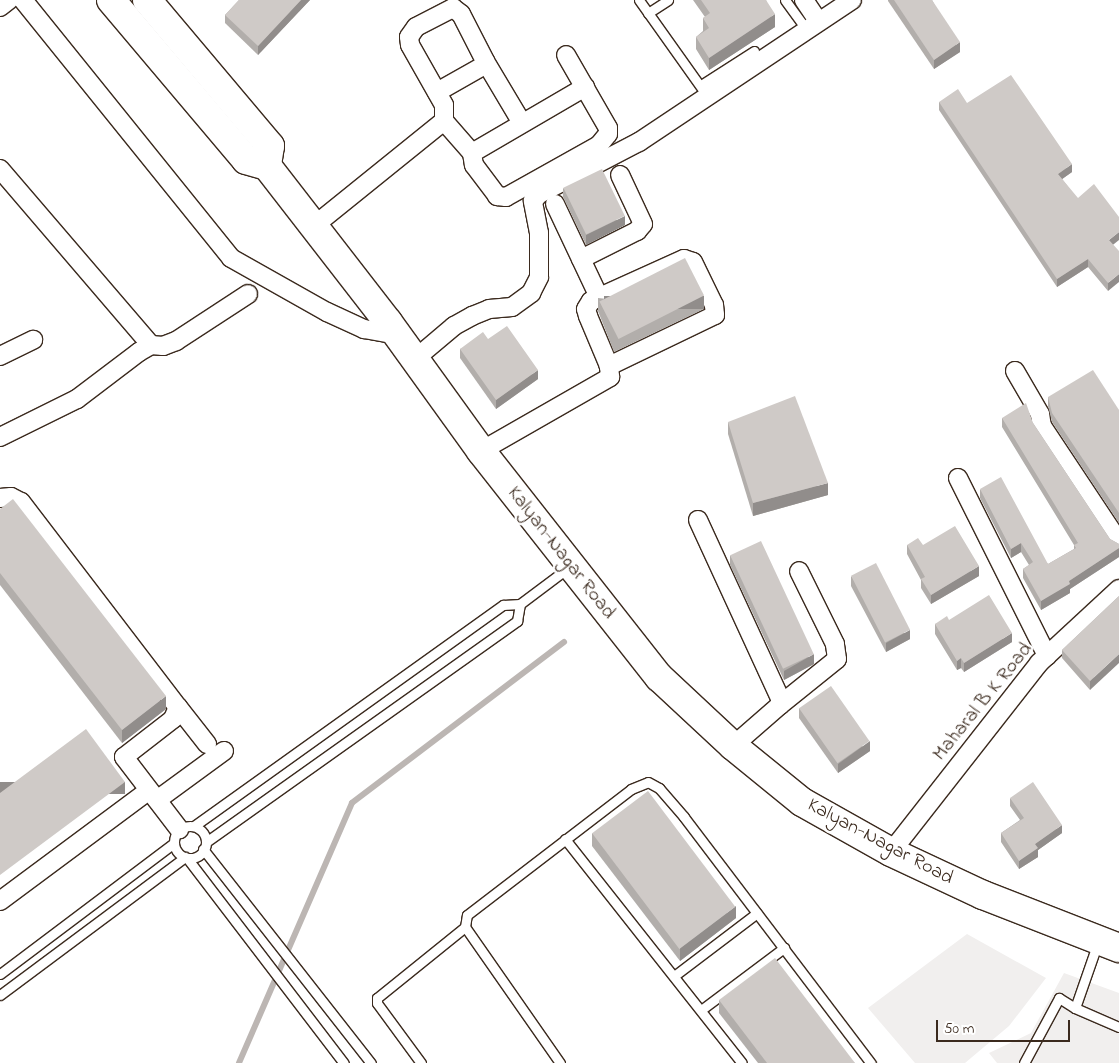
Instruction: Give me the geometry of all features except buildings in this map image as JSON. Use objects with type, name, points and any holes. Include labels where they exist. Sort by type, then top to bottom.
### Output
[{"type":"highway","points":[[111,0],[246,160],[267,166],[270,146],[147,0]]},
{"type":"highway","name":"Kalyan-Nagar Road","points":[[267,166],[315,225],[398,335],[481,451],[659,677],[733,746],[802,802],[890,852],[983,895],[1109,944]]},
{"type":"street","points":[[0,7],[9,0]]},
{"type":"street","points":[[23,0],[231,258],[327,312],[364,329],[398,335]]},
{"type":"street","points":[[804,0],[812,25]]},
{"type":"street","points":[[415,359],[466,319],[489,310],[512,307],[531,293],[539,277],[540,233],[533,202],[539,194],[639,142],[704,91],[852,0]]},
{"type":"street","points":[[315,225],[444,121],[446,112],[437,92],[410,45],[409,37],[416,27],[447,10],[457,10],[522,123]]},
{"type":"street","points":[[444,121],[472,153],[474,165],[497,196],[502,198],[599,145],[606,139],[608,128],[566,55]]},
{"type":"street","points":[[437,92],[483,66],[485,61]]},
{"type":"street","points":[[472,153],[585,87]]},
{"type":"street","points":[[0,170],[151,345]]},
{"type":"street","points":[[581,259],[636,231],[642,224],[620,175]]},
{"type":"street","points":[[555,204],[599,296]]},
{"type":"street","points":[[481,451],[604,382],[610,376],[609,366],[586,309],[591,300],[689,259],[716,311],[712,318],[609,366]]},
{"type":"street","points":[[0,437],[78,400],[151,345],[163,346],[176,341],[248,294]]},
{"type":"street","points":[[0,356],[33,340]]},
{"type":"street","points":[[1015,371],[1040,414],[1042,426],[1119,542]]},
{"type":"street","points":[[958,478],[1047,656]]},
{"type":"street","points":[[0,498],[11,497],[21,502],[207,744]]},
{"type":"street","points":[[698,520],[780,698],[780,705]]},
{"type":"street","points":[[733,746],[780,705],[837,660],[835,644],[799,571]]},
{"type":"street","name":"Maharal B K Road","points":[[890,852],[1047,656],[1119,589]]},
{"type":"street","points":[[178,707],[173,719],[124,757],[182,833]]},
{"type":"street","points":[[0,901],[153,796],[224,751]]},
{"type":"lane","points":[[639,0],[704,91],[754,51]]},
{"type":"lane","points":[[648,13],[668,0]]},
{"type":"lane","points":[[785,0],[812,25]]},
{"type":"lane","points":[[0,974],[182,833],[502,604],[520,604],[570,566]]},
{"type":"lane","points":[[0,995],[186,857],[198,856],[204,846],[516,621],[520,604]]},
{"type":"lane","points":[[421,1063],[377,1003],[377,998],[465,927],[467,915],[642,782],[654,783],[757,913],[871,1063]]},
{"type":"lane","points":[[182,833],[202,833],[204,846],[280,949],[371,1063]]},
{"type":"lane","points":[[182,833],[178,853],[186,857],[344,1063]]},
{"type":"lane","points":[[565,840],[742,1063]]},
{"type":"lane","points":[[674,976],[757,913]]},
{"type":"lane","points":[[465,927],[560,1063]]},
{"type":"lane","points":[[1075,1008],[1109,944]]},
{"type":"lane","points":[[701,1010],[784,948]]},
{"type":"lane","points":[[1024,1063],[1059,998],[1075,1008],[1119,1027]]},
{"type":"shaded area","points":[[967,934],[1046,978],[1009,1026],[965,1063],[915,1063],[868,1008]]},
{"type":"shaded area","points":[[1064,973],[1119,993],[1119,1063],[997,1063],[989,1053],[1031,1033]]},
{"type":"waterway","points":[[239,1063],[352,803],[564,642]]}]
